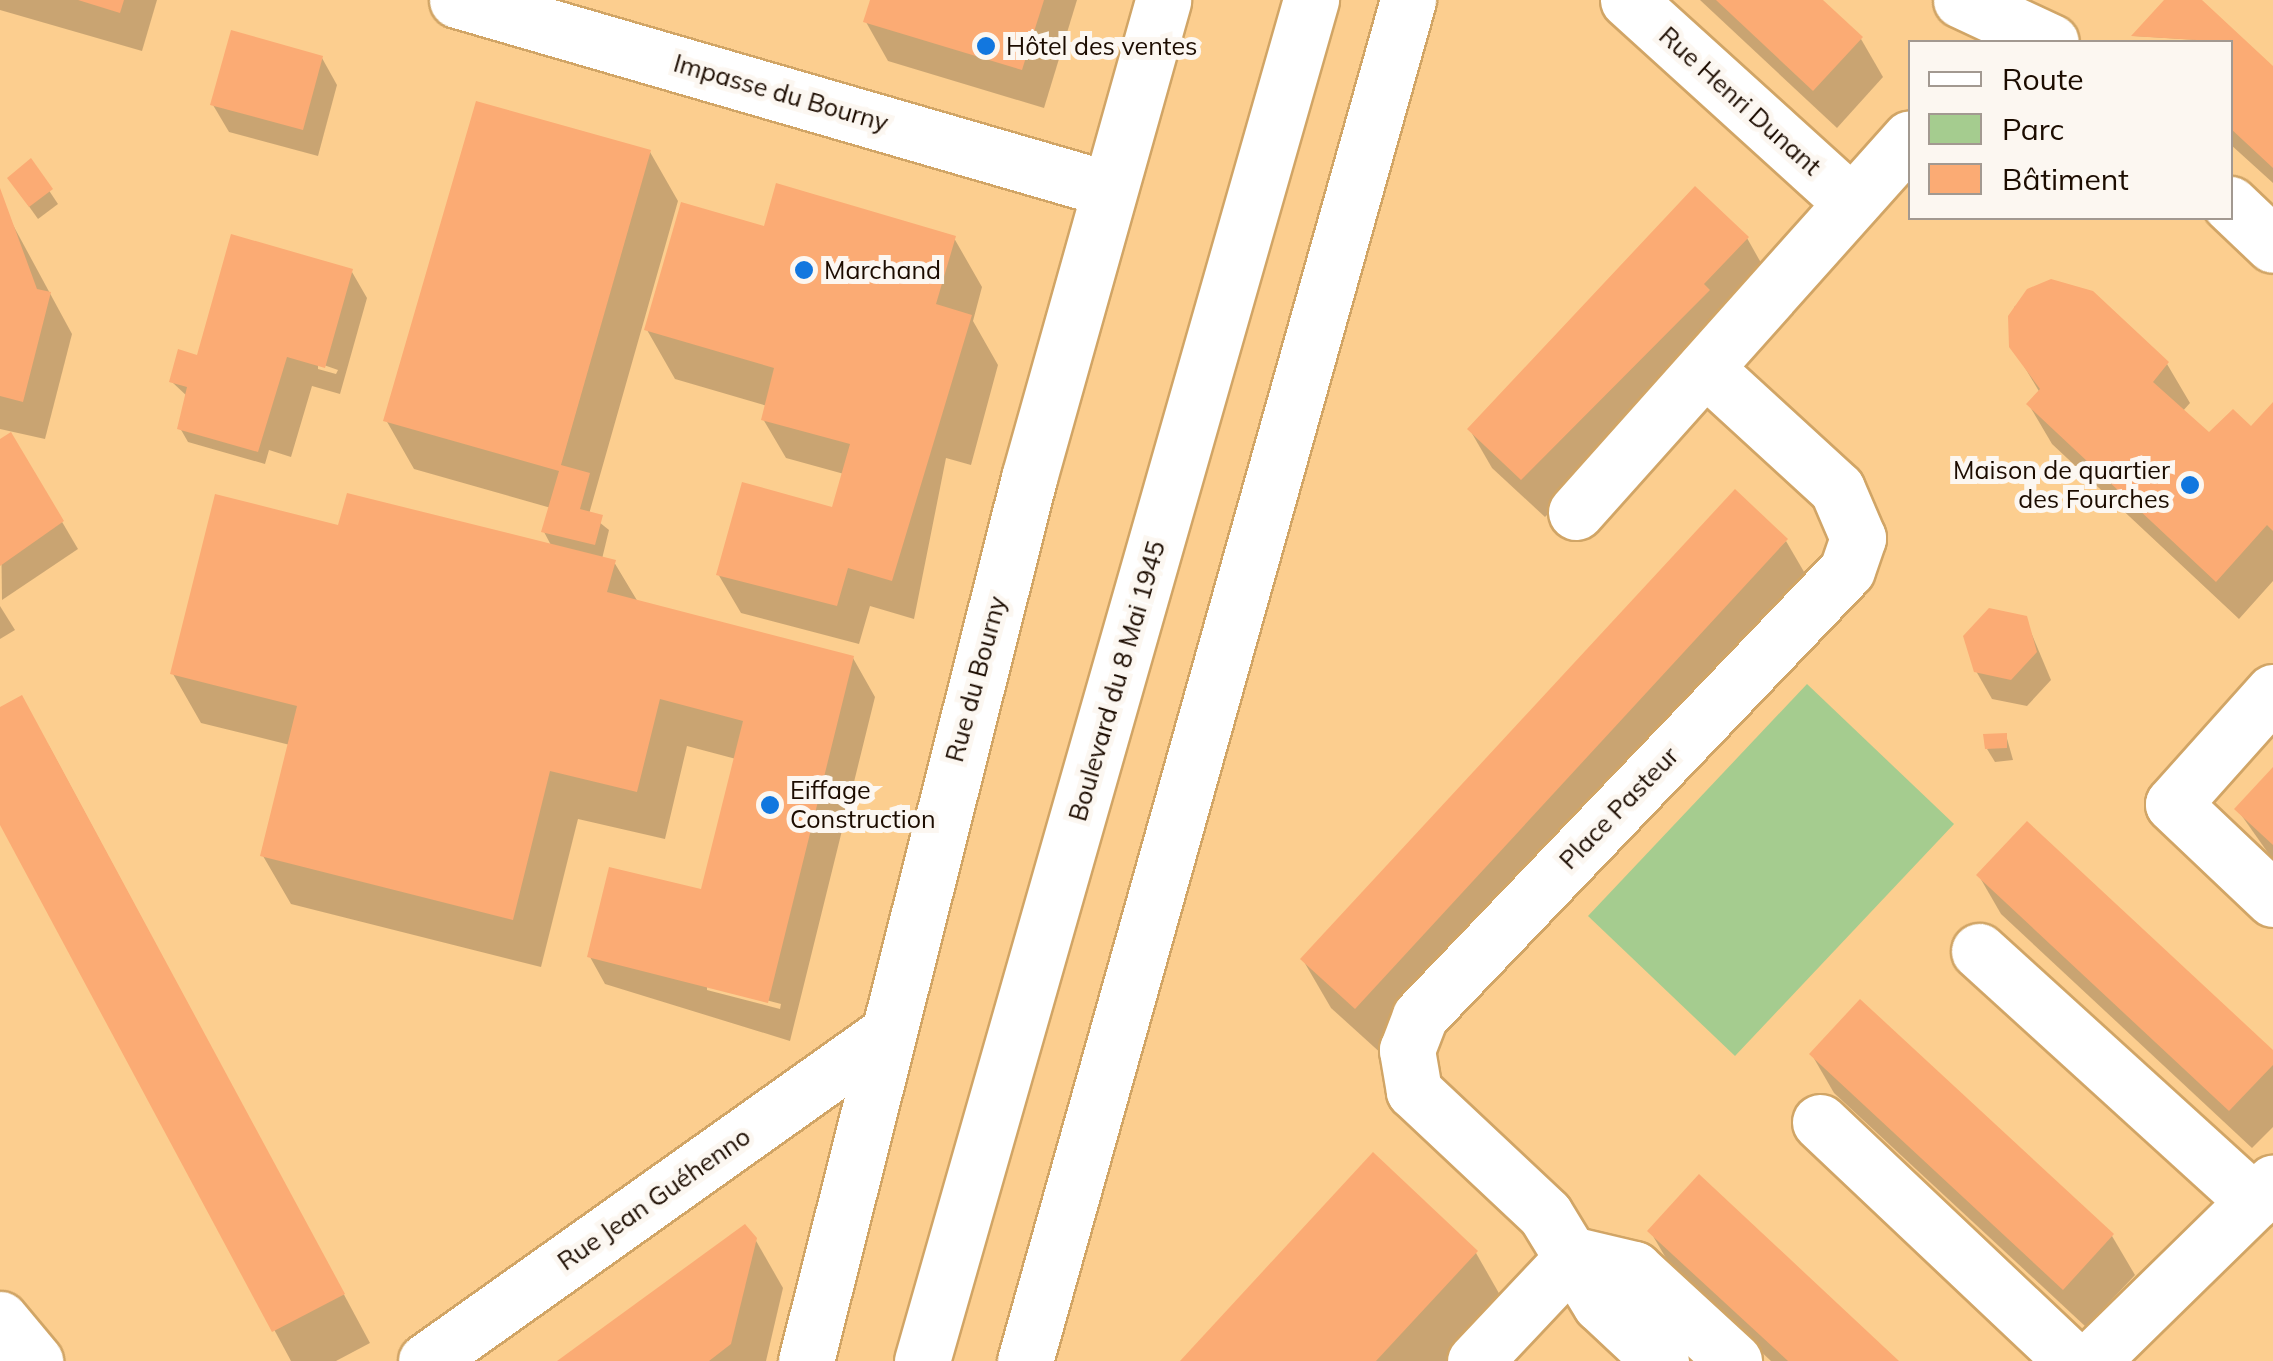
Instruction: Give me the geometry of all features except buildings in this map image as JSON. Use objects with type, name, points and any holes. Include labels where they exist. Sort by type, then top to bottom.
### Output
[{"type":"street","name":"Impasse du Bourny","points":[[457,0],[1105,188]]},
{"type":"street","name":"Rue du Bourny","points":[[806,1361],[857,1185],[882,1037],[1105,188],[1163,0]]},
{"type":"street","name":"Boulevard du 8 Mai 1945","points":[[922,1361],[1311,0]]},
{"type":"street","points":[[1026,1361],[1408,0]]},
{"type":"street","name":"Rue Henri Dunant","points":[[1628,0],[1852,203]]},
{"type":"street","points":[[1961,0],[2023,28]]},
{"type":"street","points":[[1576,512],[1908,140]]},
{"type":"street","points":[[2233,207],[2273,245]]},
{"type":"street","name":"Place Pasteur","points":[[1661,1361],[1600,1304],[1575,1255],[1514,1182],[1414,1091],[1407,1050],[1420,1016],[1847,570],[1858,538],[1837,490],[1705,368]]},
{"type":"street","points":[[2273,692],[2173,804],[2273,899]]},
{"type":"street","points":[[1979,951],[2264,1192],[2091,1361]]},
{"type":"street","name":"Rue Jean Guéhenno","points":[[426,1361],[882,1037]]},
{"type":"street","points":[[1820,1122],[2073,1361]]},
{"type":"street","points":[[1475,1361],[1575,1255],[1634,1269],[1734,1361]]},
{"type":"street","points":[[0,1319],[35,1361]]},
{"type":"green space","points":[[1807,684],[1954,824],[1735,1056],[1588,916]]},
{"type":"place","name":"Hôtel des ventes","points":[[986,46]]},
{"type":"place","name":"Marchand","points":[[804,270]]},
{"type":"place","name":"Maison de quartier des Fourches","points":[[2190,485]]},
{"type":"place","name":"Eiffage Construction","points":[[770,805]]}]
